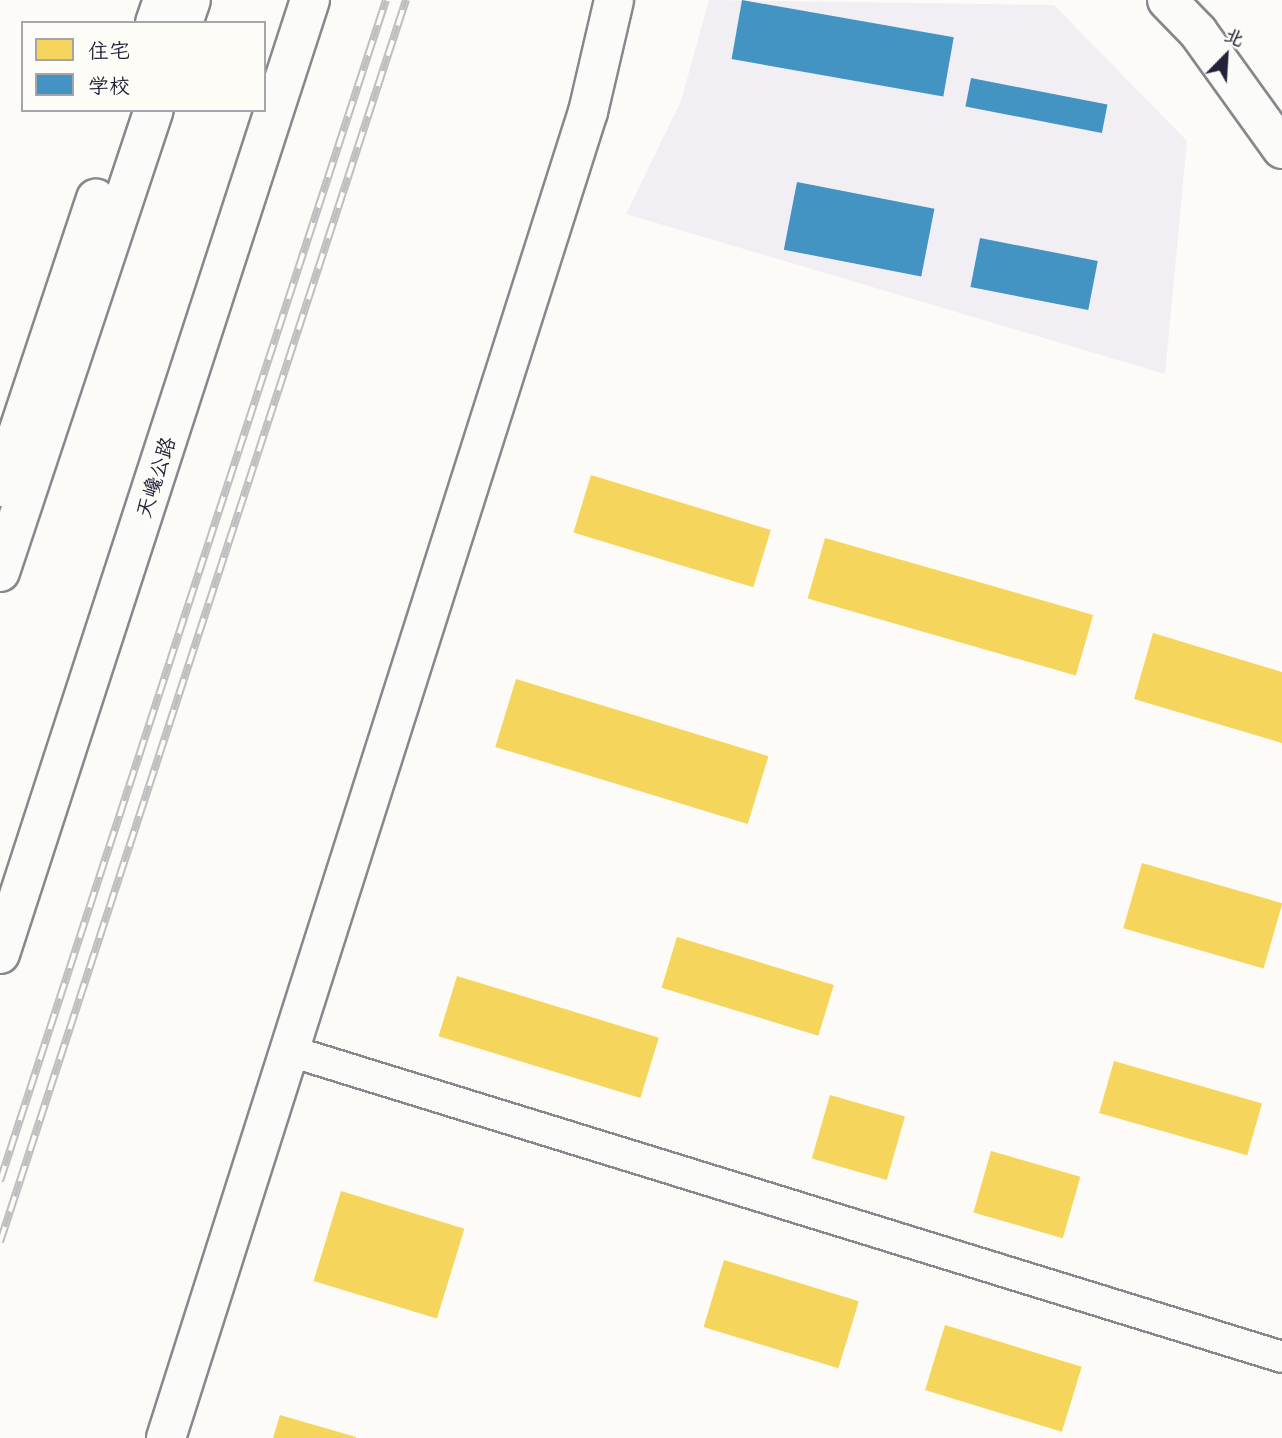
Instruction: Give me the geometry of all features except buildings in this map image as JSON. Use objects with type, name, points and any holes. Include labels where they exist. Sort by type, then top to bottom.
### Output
[{"type":"main road","points":[[156,21],[163,0]]},
{"type":"main road","points":[[184,21],[191,0]]},
{"type":"main road","name":"天巉公路","points":[[0,954],[310,0]]},
{"type":"main road","points":[[166,1438],[588,112],[614,0]]},
{"type":"main road","points":[[1167,0],[1198,32],[1282,149]]},
{"type":"main road","points":[[0,487],[125,112]]},
{"type":"main road","points":[[0,572],[153,112]]},
{"type":"street","points":[[290,1051],[1282,1357]]},
{"type":"shaded area","points":[[709,0],[1054,5],[1187,141],[1165,374],[626,214],[681,101]]},
{"type":"railway","points":[[0,1181],[386,0]]},
{"type":"railway","points":[[0,1242],[406,0]]}]
